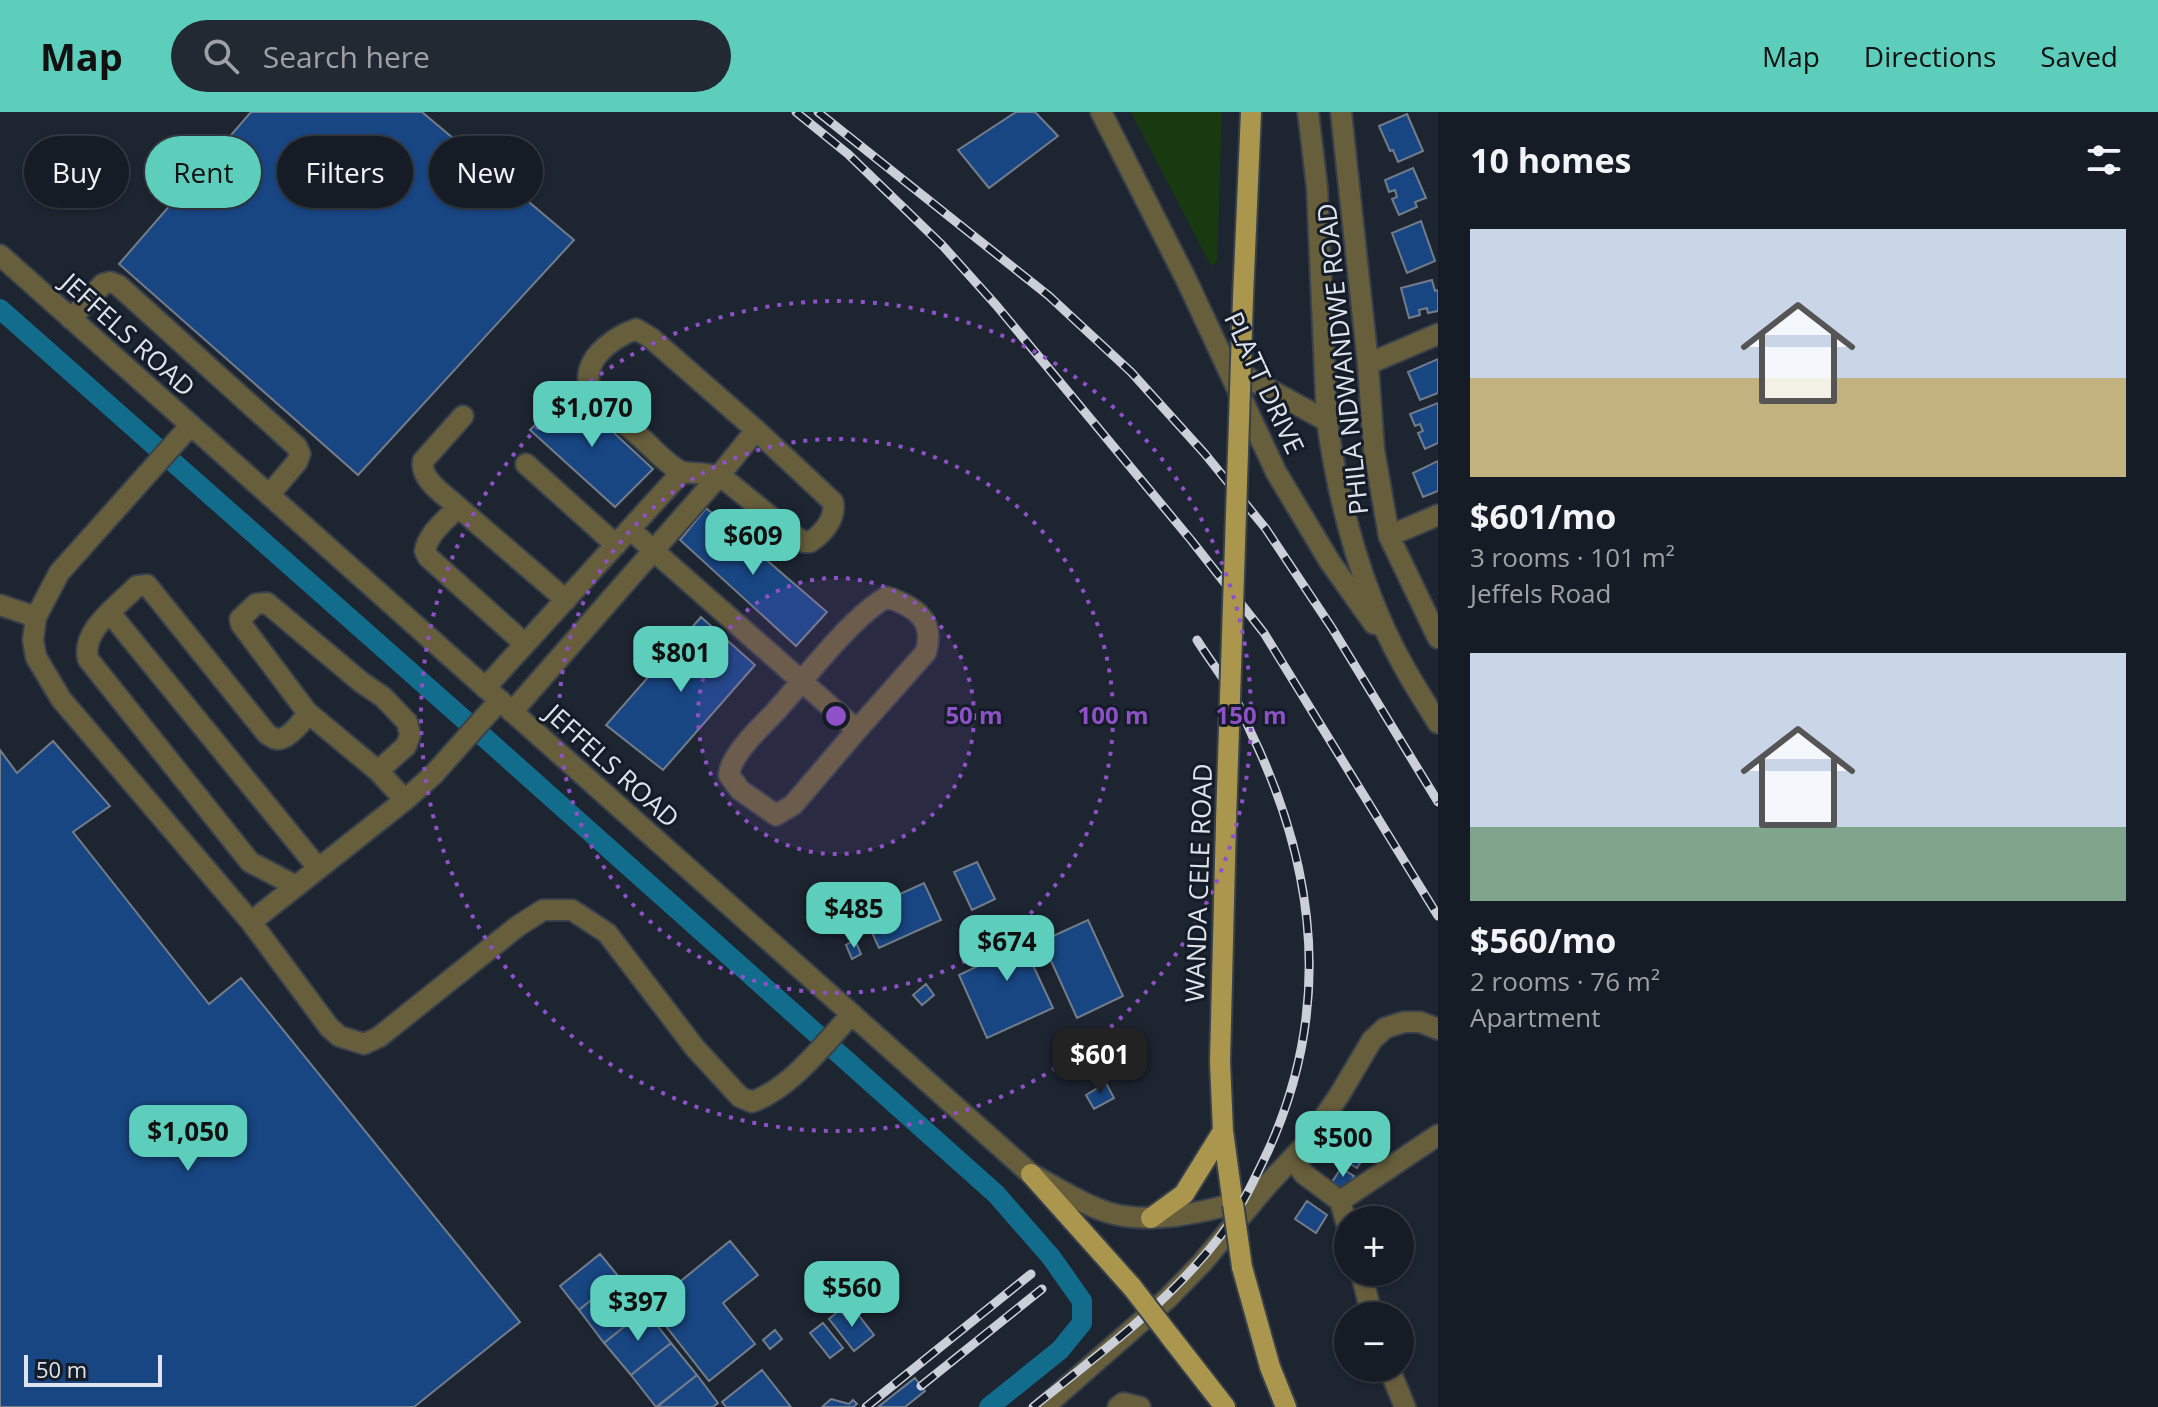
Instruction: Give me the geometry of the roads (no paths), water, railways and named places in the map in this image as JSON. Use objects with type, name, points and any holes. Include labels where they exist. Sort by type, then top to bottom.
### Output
[{"type":"main road","name":"WANDA CELE ROAD","points":[[1251,112],[1220,1062],[1223,1131],[1242,1267],[1270,1367],[1286,1407]]},
{"type":"main road","points":[[1151,1218],[1184,1194],[1223,1131]]},
{"type":"main road","points":[[1031,1174],[1132,1287],[1225,1407]]},
{"type":"street","name":"PLATT DRIVE","points":[[1101,112],[1228,367],[1276,472],[1330,562],[1402,663]]},
{"type":"street","name":"PHILA NDWANDWE ROAD","points":[[1308,112],[1317,187],[1327,421],[1347,526],[1363,577],[1402,663],[1438,723]]},
{"type":"street","name":"PHILA NDWANDWE ROAD","points":[[1341,112],[1374,450],[1389,536],[1432,614],[1438,638]]},
{"type":"street","name":"JEFFELS ROAD","points":[[0,255],[1031,1174],[1108,1212],[1151,1218],[1233,1204]]},
{"type":"street","points":[[71,319],[103,284],[110,282],[118,285],[297,447],[300,454],[297,462],[269,495]]},
{"type":"street","points":[[636,329],[651,338],[833,502],[835,511],[816,538],[804,542],[733,485],[718,477],[682,472],[592,393],[590,376],[594,362],[601,349],[620,335],[636,329]]},
{"type":"street","points":[[1368,364],[1438,334]]},
{"type":"street","name":"PHILA NDWANDWE ROAD","points":[[1228,367],[1327,421]]},
{"type":"street","points":[[463,416],[423,461],[426,477],[566,600]]},
{"type":"street","points":[[191,425],[59,573],[36,617],[33,640],[36,657],[61,699],[251,922],[329,1027],[339,1036],[364,1044],[379,1037],[518,926],[543,910],[554,909],[572,910],[607,933],[704,1058],[740,1097],[752,1102],[767,1096],[804,1066],[852,1014]]},
{"type":"street","points":[[251,922],[433,775],[499,700],[654,551],[756,430]]},
{"type":"street","points":[[526,464],[616,545]]},
{"type":"street","points":[[499,700],[525,644],[682,472]]},
{"type":"street","points":[[458,507],[430,538],[425,551],[432,561],[525,644]]},
{"type":"street","points":[[1389,536],[1438,515]]},
{"type":"street","points":[[630,529],[857,730]]},
{"type":"street","points":[[296,886],[250,862],[88,659],[86,644],[89,636],[137,586],[147,585],[267,734],[277,740],[282,739],[303,721],[307,712]]},
{"type":"street","points":[[887,597],[905,603],[924,619],[931,635],[926,652],[857,730],[793,805],[776,815],[740,790],[729,775],[731,764],[802,681],[875,604],[887,597]]},
{"type":"street","points":[[378,771],[406,746],[410,735],[407,722],[383,697],[361,682],[275,607],[261,602],[256,604],[240,619],[241,624],[307,712],[378,771],[405,800]]},
{"type":"street","points":[[0,605],[36,617]]},
{"type":"street","points":[[110,613],[318,868]]},
{"type":"street","points":[[1044,1407],[1167,1299],[1202,1263],[1293,1159],[1340,1094],[1372,1040],[1385,1028],[1404,1022],[1420,1022],[1438,1029]]},
{"type":"street","points":[[1340,1201],[1438,1135]]},
{"type":"street","points":[[1293,1159],[1304,1174],[1340,1201],[1341,1206]]},
{"type":"street","points":[[1395,1382],[1405,1407]]},
{"type":"street","points":[[1118,1407],[1123,1403],[1140,1407]]},
{"type":"waterway","points":[[0,309],[996,1194],[1051,1257],[1082,1301],[1082,1323],[1060,1350],[989,1407]]},
{"type":"railway","points":[[796,112],[848,154],[943,246],[996,305],[1191,540],[1264,633],[1438,916]]},
{"type":"railway","points":[[818,112],[1049,296],[1131,372],[1205,454],[1266,529],[1332,628],[1438,802]]},
{"type":"railway","points":[[1033,1407],[1156,1305],[1221,1235],[1241,1205],[1268,1151],[1288,1098],[1302,1046],[1308,993],[1308,941],[1303,889],[1291,837],[1274,786],[1239,705],[1197,640]]},
{"type":"railway","points":[[866,1407],[1031,1274]]},
{"type":"railway","points":[[921,1386],[1042,1289]]}]
